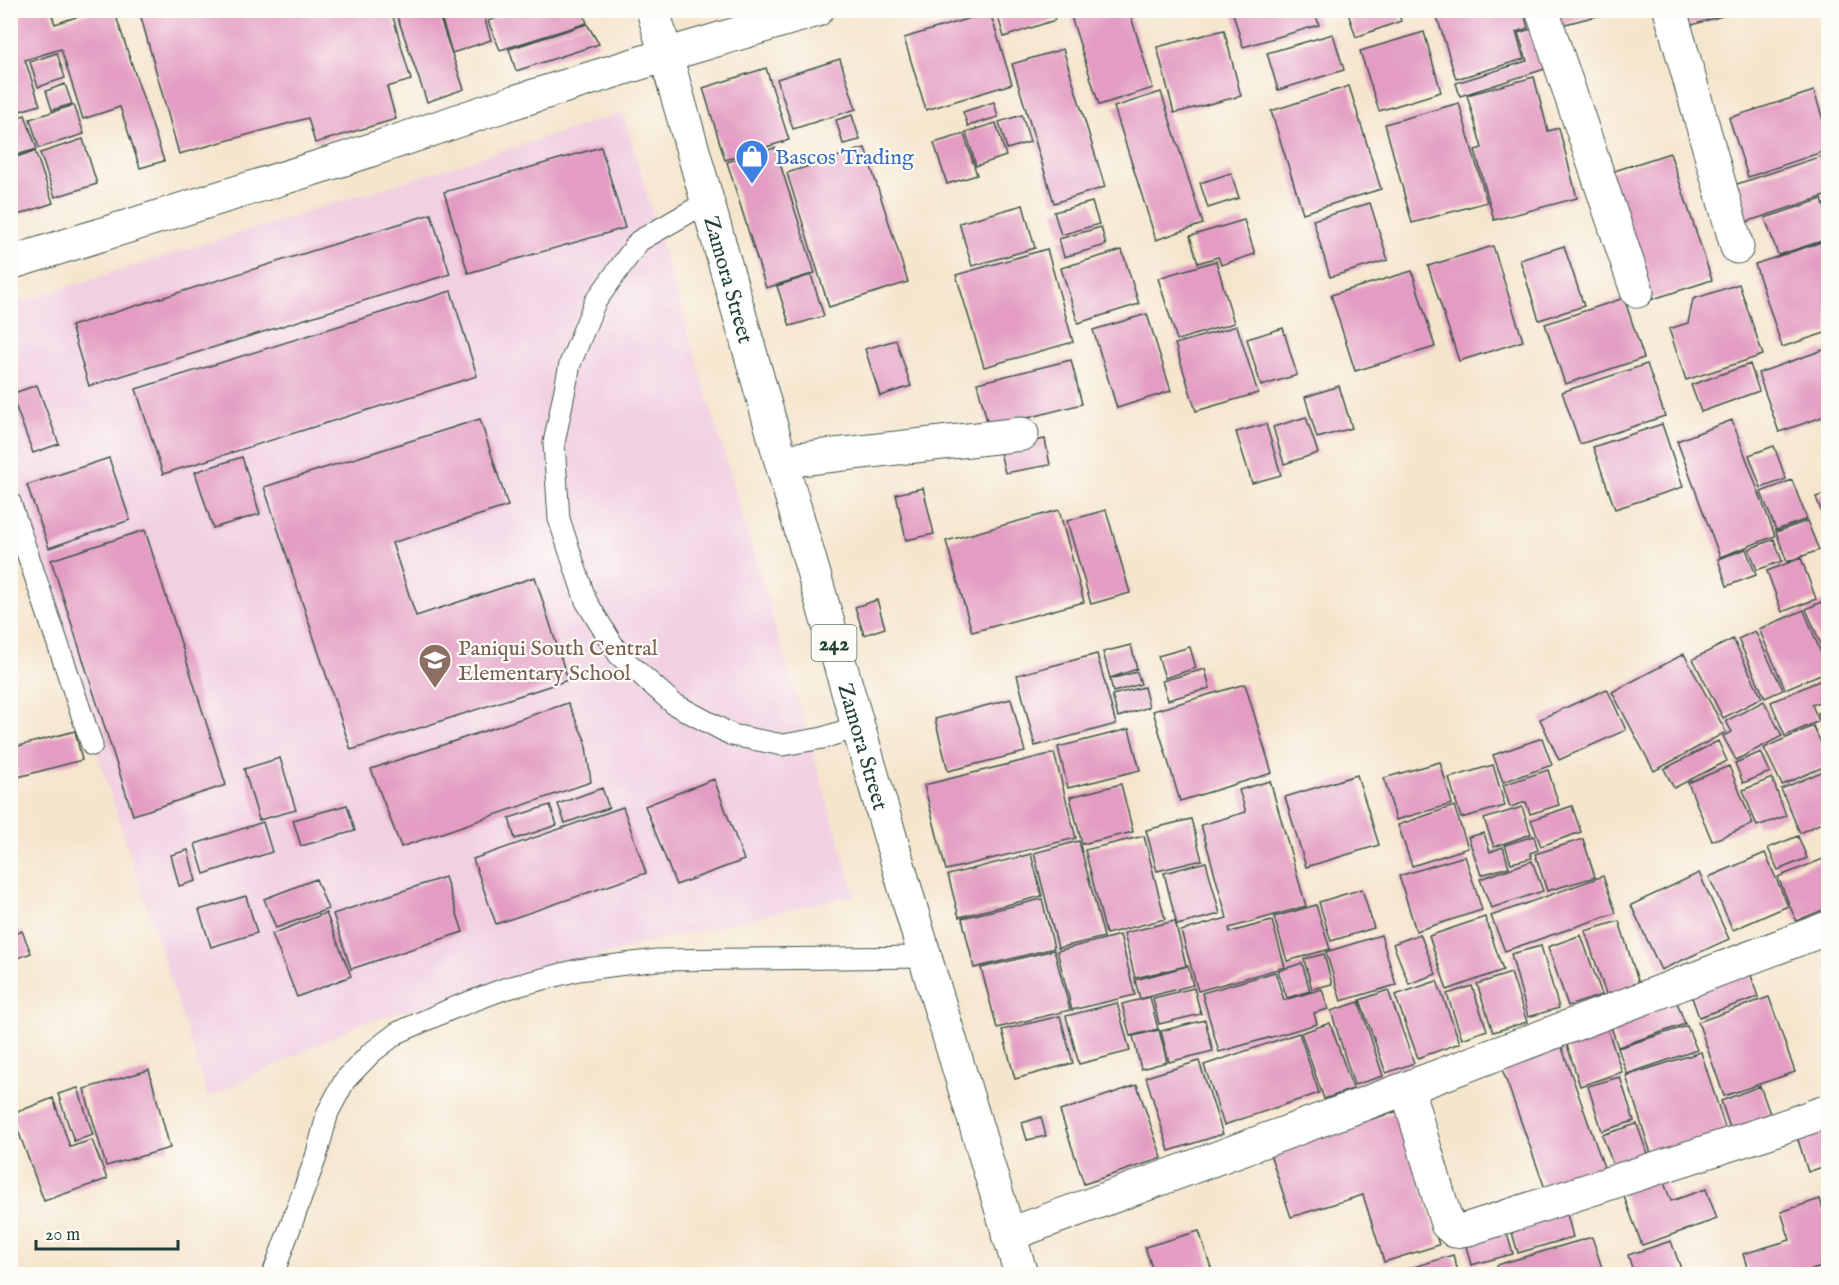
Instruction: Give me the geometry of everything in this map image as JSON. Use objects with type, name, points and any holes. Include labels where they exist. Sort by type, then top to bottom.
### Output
[{"type":"street","name":"Zamora Street","points":[[653,10],[780,461],[1021,1275]]},
{"type":"street","points":[[10,263],[344,159],[511,103],[817,10]]},
{"type":"street","points":[[1542,10],[1637,291]]},
{"type":"street","points":[[1670,10],[1737,247]]},
{"type":"street","points":[[780,461],[1022,434]]},
{"type":"street","points":[[1008,1235],[1407,1088],[1828,928]]},
{"type":"street","points":[[1407,1088],[1447,1224],[1455,1231],[1535,1208],[1828,1111]]},
{"type":"lane","points":[[707,202],[639,240],[595,302],[570,364],[554,443],[560,519],[586,601],[619,655],[674,704],[732,735],[783,745],[823,738],[859,726]]},
{"type":"lane","points":[[10,502],[92,745]]},
{"type":"lane","points":[[273,1275],[316,1156],[328,1112],[345,1080],[370,1053],[397,1033],[504,989],[578,969],[657,960],[925,957]]},
{"type":"shaded area","name":"Paniqui South Central Elementary School","points":[[623,113],[855,895],[655,941],[362,1023],[208,1098],[11,483],[10,305]]},
{"type":"building","points":[[10,10],[50,10],[55,24],[97,10],[114,10],[164,161],[140,168],[120,107],[83,119],[61,49],[25,60],[40,105],[10,114]]},
{"type":"building","points":[[139,10],[391,10],[411,80],[387,87],[396,119],[315,143],[308,118],[179,154]]},
{"type":"building","points":[[395,10],[437,10],[464,89],[427,102]]},
{"type":"building","points":[[439,10],[482,10],[491,40],[452,53]]},
{"type":"building","points":[[518,10],[582,10],[587,23],[500,50],[488,21]]},
{"type":"building","points":[[996,10],[1051,10],[1055,20],[1004,37]]},
{"type":"building","points":[[1069,10],[1129,10],[1153,88],[1099,105]]},
{"type":"building","points":[[1232,10],[1314,10],[1319,25],[1243,47]]},
{"type":"building","points":[[1347,10],[1397,10],[1401,21],[1356,37]]},
{"type":"building","points":[[1435,10],[1523,10],[1528,28],[1516,32],[1524,59],[1456,79]]},
{"type":"building","points":[[1558,10],[1617,10],[1617,11],[1561,25]]},
{"type":"building","points":[[1680,10],[1739,10],[1739,11],[1685,27]]},
{"type":"building","points":[[990,12],[1012,84],[926,110],[904,38]]},
{"type":"building","points":[[587,24],[599,44],[516,71],[509,49]]},
{"type":"building","points":[[1535,28],[1548,68],[1460,96],[1456,83],[1527,61],[1518,33]]},
{"type":"building","points":[[1224,30],[1241,96],[1174,113],[1157,47]]},
{"type":"building","points":[[1424,32],[1441,92],[1379,111],[1360,51]]},
{"type":"building","points":[[1333,34],[1344,70],[1278,90],[1267,53]]},
{"type":"building","points":[[1063,49],[1105,187],[1054,203],[1012,64]]},
{"type":"building","points":[[57,53],[65,78],[38,87],[30,62]]},
{"type":"building","points":[[840,59],[856,109],[793,129],[777,79]]},
{"type":"building","points":[[766,68],[789,140],[725,160],[703,88]]},
{"type":"building","points":[[1534,77],[1548,131],[1559,128],[1577,198],[1494,220],[1475,150],[1482,148],[1467,95]]},
{"type":"building","points":[[65,84],[72,104],[52,110],[46,91]]},
{"type":"building","points":[[1349,86],[1381,189],[1303,213],[1271,111]]},
{"type":"building","points":[[1814,91],[1828,136],[1828,150],[1748,177],[1729,118]]},
{"type":"building","points":[[1161,92],[1203,224],[1156,240],[1114,107]]},
{"type":"building","points":[[994,102],[998,117],[968,126],[963,112]]},
{"type":"building","points":[[1459,103],[1487,202],[1412,223],[1385,124]]},
{"type":"building","points":[[74,105],[84,134],[39,148],[30,119]]},
{"type":"building","points":[[25,115],[37,149],[10,157],[10,120]]},
{"type":"building","points":[[852,115],[860,140],[843,144],[836,120]]},
{"type":"building","points":[[1022,115],[1030,142],[1007,149],[999,122]]},
{"type":"building","points":[[996,123],[1006,156],[976,166],[966,132]]},
{"type":"building","points":[[964,134],[977,175],[947,184],[934,143]]},
{"type":"building","points":[[83,139],[97,184],[55,197],[40,153]]},
{"type":"building","points":[[601,147],[625,228],[468,273],[444,192]]},
{"type":"building","points":[[775,148],[815,273],[766,288],[727,162]]},
{"type":"building","points":[[865,148],[908,282],[829,307],[787,173]]},
{"type":"building","points":[[35,151],[53,203],[15,216],[10,202],[10,159]]},
{"type":"building","points":[[1670,153],[1712,280],[1644,302],[1602,175]]},
{"type":"building","points":[[1828,154],[1828,195],[1746,222],[1734,185]]},
{"type":"building","points":[[1231,173],[1239,198],[1208,208],[1200,183]]},
{"type":"building","points":[[1822,199],[1828,220],[1828,239],[1778,255],[1765,218]]},
{"type":"building","points":[[1092,202],[1099,224],[1061,235],[1054,212]]},
{"type":"building","points":[[1370,203],[1388,260],[1330,277],[1313,220]]},
{"type":"building","points":[[1023,205],[1035,248],[972,266],[959,223]]},
{"type":"building","points":[[431,214],[450,274],[89,386],[71,326]]},
{"type":"building","points":[[1244,220],[1255,254],[1221,265],[1218,257],[1198,263],[1190,236]]},
{"type":"building","points":[[1101,227],[1106,245],[1064,257],[1059,239]]},
{"type":"building","points":[[1828,240],[1828,332],[1782,347],[1755,264]]},
{"type":"building","points":[[1493,246],[1523,341],[1459,361],[1428,266]]},
{"type":"building","points":[[1564,246],[1584,306],[1539,320],[1520,260]]},
{"type":"building","points":[[1047,249],[1073,342],[984,367],[956,275]]},
{"type":"building","points":[[1122,250],[1139,304],[1078,323],[1061,268]]},
{"type":"building","points":[[1216,261],[1234,323],[1177,340],[1158,278]]},
{"type":"building","points":[[1412,271],[1435,347],[1355,371],[1331,295]]},
{"type":"building","points":[[811,275],[824,316],[790,326],[777,286]]},
{"type":"building","points":[[1739,284],[1763,355],[1686,380],[1669,329],[1688,323],[1693,299]]},
{"type":"building","points":[[451,291],[477,376],[163,474],[136,389]]},
{"type":"building","points":[[1624,298],[1644,358],[1565,384],[1545,324]]},
{"type":"building","points":[[1147,314],[1171,391],[1117,408],[1093,330]]},
{"type":"building","points":[[1237,326],[1258,393],[1196,411],[1175,344]]},
{"type":"building","points":[[1283,328],[1297,375],[1261,386],[1247,339]]},
{"type":"building","points":[[896,340],[911,386],[880,396],[865,349]]},
{"type":"building","points":[[1826,349],[1828,415],[1779,432],[1758,373]]},
{"type":"building","points":[[1071,360],[1082,404],[989,428],[977,383]]},
{"type":"building","points":[[1647,364],[1665,416],[1580,444],[1562,392]]},
{"type":"building","points":[[1750,364],[1759,391],[1701,412],[1691,385]]},
{"type":"building","points":[[37,385],[59,444],[33,453],[11,394]]},
{"type":"building","points":[[1339,386],[1352,428],[1317,438],[1305,397]]},
{"type":"building","points":[[1306,417],[1318,453],[1284,464],[1273,427]]},
{"type":"building","points":[[480,419],[508,506],[392,543],[416,616],[535,577],[568,680],[351,750],[264,487]]},
{"type":"building","points":[[1732,420],[1775,536],[1720,557],[1677,441]]},
{"type":"building","points":[[1266,424],[1281,475],[1252,483],[1236,432]]},
{"type":"building","points":[[1662,424],[1683,487],[1615,509],[1593,447]]},
{"type":"building","points":[[1045,439],[1050,465],[1005,473],[999,448]]},
{"type":"building","points":[[1774,446],[1786,479],[1761,488],[1749,455]]},
{"type":"building","points":[[242,457],[260,514],[213,528],[195,472]]},
{"type":"building","points":[[109,458],[130,520],[49,548],[27,485]]},
{"type":"building","points":[[1792,480],[1807,519],[1776,530],[1761,492]]},
{"type":"building","points":[[923,488],[934,534],[906,540],[896,494]]},
{"type":"building","points":[[1828,493],[1828,530],[1816,497]]},
{"type":"building","points":[[1059,510],[1084,602],[972,632],[946,541]]},
{"type":"building","points":[[1106,510],[1130,593],[1091,604],[1067,521]]},
{"type":"building","points":[[1807,521],[1819,550],[1787,562],[1776,532]]},
{"type":"building","points":[[145,530],[226,785],[133,815],[51,560]]},
{"type":"building","points":[[1774,539],[1782,561],[1757,570],[1749,549]]},
{"type":"building","points":[[1746,549],[1756,575],[1727,586],[1718,559]]},
{"type":"building","points":[[1801,558],[1816,599],[1782,612],[1767,571]]},
{"type":"building","points":[[1828,599],[1828,661],[1806,609]]},
{"type":"building","points":[[877,600],[885,628],[864,635],[855,607]]},
{"type":"building","points":[[1804,610],[1828,671],[1785,689],[1759,629]]},
{"type":"building","points":[[1755,631],[1783,690],[1765,698],[1738,639]]},
{"type":"building","points":[[1733,639],[1762,698],[1723,718],[1693,659]]},
{"type":"building","points":[[1131,645],[1137,669],[1110,678],[1103,652]]},
{"type":"building","points":[[1190,647],[1196,668],[1165,678],[1158,656]]},
{"type":"building","points":[[1097,654],[1116,724],[1035,746],[1017,675]]},
{"type":"building","points":[[1684,654],[1726,732],[1654,771],[1612,692]]},
{"type":"building","points":[[1205,669],[1210,688],[1168,700],[1162,681]]},
{"type":"building","points":[[1137,672],[1141,684],[1113,692],[1110,679]]},
{"type":"building","points":[[1828,677],[1828,698],[1812,705],[1819,721],[1785,736],[1771,702]]},
{"type":"building","points":[[1245,684],[1272,773],[1180,801],[1153,711]]},
{"type":"building","points":[[1144,687],[1149,707],[1118,717],[1112,695]]},
{"type":"building","points":[[1607,689],[1626,730],[1559,760],[1540,719]]},
{"type":"building","points":[[1011,699],[1025,752],[948,771],[935,719]]},
{"type":"building","points":[[1764,701],[1782,736],[1736,760],[1723,736],[1732,732],[1726,721]]},
{"type":"building","points":[[568,703],[585,740],[591,782],[401,847],[371,769]]},
{"type":"building","points":[[1828,709],[1828,737],[1818,713]]},
{"type":"building","points":[[1813,726],[1828,758],[1828,765],[1782,785],[1764,748]]},
{"type":"building","points":[[1129,729],[1140,770],[1068,788],[1058,747]]},
{"type":"building","points":[[75,731],[82,760],[18,777],[11,748]]},
{"type":"building","points":[[1542,738],[1552,765],[1503,782],[1493,755]]},
{"type":"building","points":[[1718,741],[1727,761],[1674,788],[1664,769]]},
{"type":"building","points":[[1761,752],[1770,772],[1743,783],[1735,763]]},
{"type":"building","points":[[1054,753],[1076,838],[946,870],[924,785]]},
{"type":"building","points":[[280,758],[296,810],[259,820],[244,769]]},
{"type":"building","points":[[1440,762],[1452,804],[1396,820],[1384,778]]},
{"type":"building","points":[[1493,765],[1505,806],[1461,818],[1449,778]]},
{"type":"building","points":[[1729,766],[1753,824],[1712,841],[1688,783]]},
{"type":"building","points":[[1548,770],[1559,805],[1530,814],[1526,802],[1510,807],[1503,785]]},
{"type":"building","points":[[1826,770],[1828,820],[1800,833],[1781,789]]},
{"type":"building","points":[[1357,775],[1379,845],[1306,867],[1285,797]]},
{"type":"building","points":[[1772,778],[1786,816],[1757,826],[1743,790]]},
{"type":"building","points":[[714,779],[744,860],[676,885],[645,806]]},
{"type":"building","points":[[1270,781],[1306,906],[1229,928],[1230,932],[1272,921],[1285,967],[1198,991],[1181,931],[1227,918],[1201,825],[1246,812],[1239,790]]},
{"type":"building","points":[[1121,784],[1133,832],[1082,844],[1070,797]]},
{"type":"building","points":[[602,788],[609,808],[565,823],[558,804]]},
{"type":"building","points":[[347,805],[355,831],[301,846],[293,820]]},
{"type":"building","points":[[550,805],[557,825],[515,839],[509,818]]},
{"type":"building","points":[[1454,806],[1468,848],[1412,866],[1398,825]]},
{"type":"building","points":[[1572,806],[1581,832],[1541,846],[1531,820]]},
{"type":"building","points":[[623,807],[646,873],[496,924],[473,859]]},
{"type":"building","points":[[1522,807],[1531,834],[1494,847],[1484,819]]},
{"type":"building","points":[[1191,819],[1202,860],[1157,871],[1146,830]]},
{"type":"building","points":[[263,822],[272,852],[204,874],[195,844]]},
{"type":"building","points":[[1484,833],[1490,852],[1503,847],[1509,867],[1481,875],[1468,837]]},
{"type":"building","points":[[1144,836],[1165,919],[1106,934],[1085,850]]},
{"type":"building","points":[[1534,836],[1538,850],[1530,853],[1532,858],[1511,863],[1505,845]]},
{"type":"building","points":[[1798,836],[1807,858],[1778,870],[1768,848]]},
{"type":"building","points":[[1583,839],[1595,877],[1547,891],[1535,854]]},
{"type":"building","points":[[1079,841],[1104,937],[1058,948],[1034,853]]},
{"type":"building","points":[[188,850],[196,881],[179,886],[171,855]]},
{"type":"building","points":[[1765,853],[1788,906],[1733,930],[1709,877]]},
{"type":"building","points":[[1031,854],[1042,896],[959,917],[948,875]]},
{"type":"building","points":[[1465,856],[1482,910],[1416,931],[1399,876]]},
{"type":"building","points":[[1828,857],[1828,908],[1796,921],[1778,877]]},
{"type":"building","points":[[1532,861],[1543,891],[1491,908],[1480,879]]},
{"type":"building","points":[[1206,862],[1220,914],[1177,925],[1164,873]]},
{"type":"building","points":[[1699,873],[1729,939],[1661,970],[1631,905]]},
{"type":"building","points":[[1603,876],[1616,913],[1505,951],[1491,916]]},
{"type":"building","points":[[445,877],[463,932],[351,969],[333,914]]},
{"type":"building","points":[[316,879],[328,909],[276,928],[264,899]]},
{"type":"building","points":[[1362,889],[1374,928],[1331,941],[1319,902]]},
{"type":"building","points":[[246,896],[257,933],[211,947],[199,910]]},
{"type":"building","points":[[1042,899],[1054,948],[974,968],[962,918]]},
{"type":"building","points":[[1316,905],[1330,949],[1287,961],[1274,917]]},
{"type":"building","points":[[326,913],[351,976],[297,997],[272,934]]},
{"type":"building","points":[[1485,917],[1503,970],[1447,990],[1429,936]]},
{"type":"building","points":[[1175,921],[1186,966],[1135,978],[1124,933]]},
{"type":"building","points":[[1619,921],[1639,984],[1606,994],[1585,931]]},
{"type":"building","points":[[22,931],[31,953],[10,961],[10,936]]},
{"type":"building","points":[[1420,934],[1436,974],[1409,984],[1393,944]]},
{"type":"building","points":[[1120,935],[1135,995],[1072,1010],[1057,951]]},
{"type":"building","points":[[1381,935],[1396,985],[1341,1001],[1326,952]]},
{"type":"building","points":[[1581,935],[1602,995],[1568,1006],[1548,947]]},
{"type":"building","points":[[1541,946],[1559,1008],[1528,1017],[1511,954]]},
{"type":"building","points":[[1054,950],[1070,1010],[997,1028],[981,968]]},
{"type":"building","points":[[1324,954],[1332,984],[1312,989],[1304,959]]},
{"type":"building","points":[[1302,963],[1310,991],[1287,998],[1278,971]]},
{"type":"building","points":[[1188,966],[1193,985],[1140,999],[1135,980]]},
{"type":"building","points":[[1275,972],[1284,1000],[1322,989],[1328,1009],[1314,1013],[1317,1024],[1219,1052],[1202,993]]},
{"type":"building","points":[[1750,972],[1758,997],[1699,1017],[1690,992]]},
{"type":"building","points":[[1511,973],[1527,1022],[1493,1032],[1477,984]]},
{"type":"building","points":[[1437,981],[1460,1043],[1418,1058],[1395,995]]},
{"type":"building","points":[[1472,986],[1487,1030],[1462,1039],[1447,994]]},
{"type":"building","points":[[1194,988],[1201,1014],[1159,1024],[1153,998]]},
{"type":"building","points":[[1388,990],[1414,1063],[1386,1073],[1360,1000]]},
{"type":"building","points":[[1150,997],[1158,1029],[1130,1036],[1122,1004]]},
{"type":"building","points":[[1769,997],[1795,1072],[1724,1096],[1698,1022]]},
{"type":"building","points":[[1359,1002],[1383,1076],[1354,1085],[1331,1011]]},
{"type":"building","points":[[1677,1002],[1685,1024],[1618,1047],[1610,1024]]},
{"type":"building","points":[[1117,1003],[1130,1051],[1079,1064],[1066,1016]]},
{"type":"building","points":[[1060,1016],[1073,1063],[1015,1079],[1002,1030]]},
{"type":"building","points":[[1205,1020],[1213,1051],[1169,1062],[1161,1031]]},
{"type":"building","points":[[1330,1023],[1353,1089],[1324,1099],[1301,1033]]},
{"type":"building","points":[[1687,1026],[1697,1050],[1627,1074],[1618,1048]]},
{"type":"building","points":[[1607,1028],[1622,1072],[1580,1086],[1566,1042]]},
{"type":"building","points":[[1159,1030],[1167,1062],[1141,1069],[1133,1036]]},
{"type":"building","points":[[1299,1033],[1319,1093],[1224,1125],[1204,1065]]},
{"type":"building","points":[[1561,1045],[1606,1173],[1547,1194],[1501,1066]]},
{"type":"building","points":[[1701,1052],[1729,1140],[1654,1163],[1626,1076]]},
{"type":"building","points":[[1199,1061],[1223,1134],[1169,1151],[1146,1077]]},
{"type":"building","points":[[149,1070],[170,1148],[106,1166],[84,1089]]},
{"type":"building","points":[[1620,1077],[1634,1121],[1602,1131],[1588,1086]]},
{"type":"building","points":[[1137,1085],[1162,1158],[1084,1184],[1060,1111]]},
{"type":"building","points":[[1760,1086],[1773,1122],[1733,1137],[1721,1101]]},
{"type":"building","points":[[78,1088],[93,1135],[74,1141],[58,1094]]},
{"type":"building","points":[[53,1098],[70,1147],[92,1140],[107,1179],[44,1201],[12,1114]]},
{"type":"building","points":[[1398,1111],[1439,1245],[1384,1262],[1363,1195],[1291,1217],[1269,1151]]},
{"type":"building","points":[[1041,1117],[1046,1136],[1027,1140],[1022,1123]]},
{"type":"building","points":[[1828,1119],[1828,1165],[1808,1172],[1795,1130]]},
{"type":"building","points":[[1637,1124],[1651,1165],[1617,1175],[1602,1135]]},
{"type":"building","points":[[1660,1172],[1671,1201],[1706,1189],[1717,1219],[1642,1245],[1620,1186]]},
{"type":"building","points":[[1820,1199],[1828,1227],[1828,1265],[1799,1274],[1749,1274],[1743,1254],[1790,1240],[1781,1212]]},
{"type":"building","points":[[1566,1210],[1573,1237],[1518,1253],[1510,1226]]},
{"type":"building","points":[[1505,1227],[1513,1254],[1471,1265],[1464,1238]]},
{"type":"building","points":[[1199,1231],[1213,1274],[1154,1274],[1145,1247]]},
{"type":"building","points":[[1592,1237],[1604,1274],[1500,1274],[1497,1265]]},
{"type":"building","points":[[1671,1241],[1683,1274],[1634,1274],[1628,1255]]},
{"type":"building","points":[[1453,1255],[1459,1274],[1391,1274]]},
{"type":"place","name":"Bascos Trading","points":[[752,185]]},
{"type":"place","name":"Paniqui South Central Elementary School","points":[[435,689]]}]
